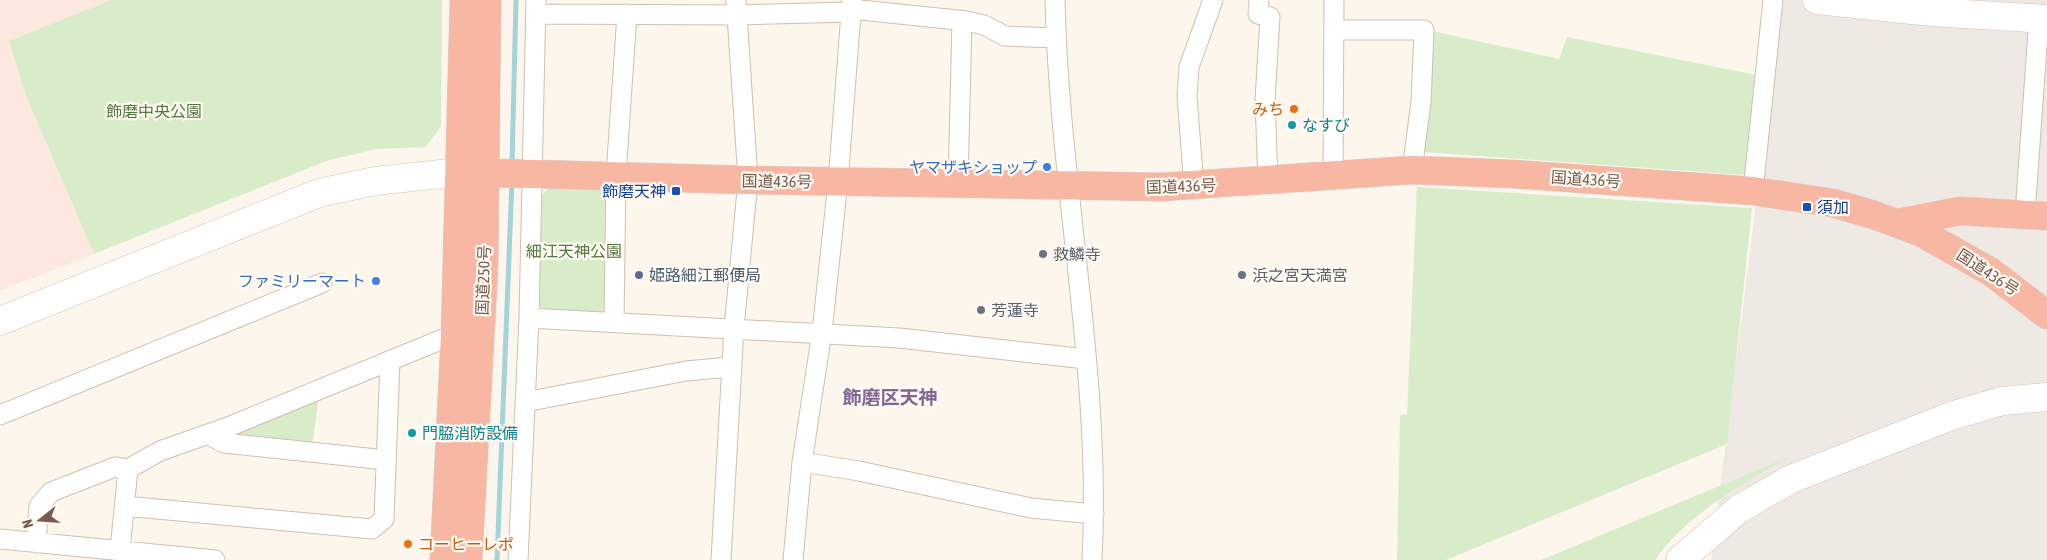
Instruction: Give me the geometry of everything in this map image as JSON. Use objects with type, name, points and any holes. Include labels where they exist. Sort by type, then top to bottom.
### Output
[{"type":"highway","name":"国道250号","points":[[444,560],[455,334],[502,172],[464,0]]},
{"type":"highway","name":"国道250号","points":[[468,560],[484,266],[502,172],[487,0]]},
{"type":"highway","name":"国道436号","points":[[502,172],[838,182],[1194,187],[1332,174],[1412,170],[1513,174],[1753,191],[1833,203],[1898,223],[1942,243],[1970,259],[2012,286],[2047,315]]},
{"type":"highway","name":"国道436号","points":[[1898,223],[1960,211],[2036,215]]},
{"type":"street","points":[[1055,0],[1056,38],[1068,186],[1086,359],[1094,514],[1092,560]]},
{"type":"street","points":[[1194,187],[1187,96],[1189,67],[1212,0]]},
{"type":"street","points":[[1259,0],[1258,14],[1270,18],[1265,100],[1268,181]]},
{"type":"street","points":[[1332,174],[1334,0]]},
{"type":"street","points":[[1753,191],[1773,0]]},
{"type":"street","points":[[1816,0],[1931,12],[2043,19],[2036,215]]},
{"type":"street","points":[[518,560],[529,318],[502,172],[536,7],[627,14],[737,7],[852,7],[984,25],[1005,36],[1056,38]]},
{"type":"street","points":[[721,560],[734,328],[748,180],[737,7]]},
{"type":"street","points":[[793,560],[802,462],[822,332],[838,182],[852,7]]},
{"type":"street","points":[[614,322],[616,175],[627,14]]},
{"type":"street","points":[[958,184],[962,21]]},
{"type":"street","points":[[1335,30],[1424,30],[1421,102],[1412,170]]},
{"type":"street","points":[[0,321],[319,193],[375,181],[502,172]]},
{"type":"street","points":[[0,415],[322,283]]},
{"type":"street","points":[[529,318],[822,332],[899,338],[1086,359]]},
{"type":"street","points":[[36,543],[39,506],[51,492],[115,467],[128,469],[160,451],[207,434],[455,334]]},
{"type":"street","points":[[125,506],[372,529],[384,519],[390,361]]},
{"type":"street","points":[[524,402],[686,372],[732,367]]},
{"type":"street","points":[[1680,560],[1739,508],[1790,479],[1951,416],[2002,401],[2047,397]]},
{"type":"street","points":[[207,434],[224,443],[386,460]]},
{"type":"street","points":[[802,462],[1031,508],[1094,514]]},
{"type":"street","points":[[120,550],[128,469]]},
{"type":"street","points":[[0,539],[215,560]]},
{"type":"shaded area","points":[[0,0],[111,0],[9,41],[26,96],[94,254],[0,291]]},
{"type":"shaded area","points":[[1782,0],[2047,0],[2047,560],[1711,560]]},
{"type":"green space","name":"飾磨中央公園","points":[[111,0],[442,0],[441,126],[426,147],[377,149],[329,160],[94,254],[26,96],[9,41]]},
{"type":"green space","points":[[1432,31],[1559,59],[1567,37],[1756,75],[1745,175],[1423,152]]},
{"type":"green space","points":[[1417,187],[1752,208],[1727,444],[1446,560],[1397,560],[1400,415],[1407,414]]},
{"type":"green space","name":"細江天神公園","points":[[549,189],[603,190],[612,198],[608,308],[600,314],[545,311],[537,304],[540,196]]},
{"type":"green space","points":[[319,397],[312,446],[230,434]]},
{"type":"green space","points":[[1789,457],[1717,501],[1700,514],[1668,543],[1655,560],[1541,560]]},
{"type":"waterway","points":[[512,164],[516,0]]},
{"type":"waterway","points":[[497,560],[512,180]]},
{"type":"place","name":"みち","points":[[1294,109]]},
{"type":"place","name":"なすび","points":[[1292,125]]},
{"type":"place","name":"ヤマザキショップ","points":[[1047,167]]},
{"type":"place","name":"飾磨天神","points":[[676,191]]},
{"type":"place","name":"須加","points":[[1807,207]]},
{"type":"place","name":"救鱗寺","points":[[1043,254]]},
{"type":"place","name":"姫路細江郵便局","points":[[639,275]]},
{"type":"place","name":"浜之宮天満宮","points":[[1242,275]]},
{"type":"place","name":"ファミリーマート","points":[[376,281]]},
{"type":"place","name":"芳蓮寺","points":[[981,310]]},
{"type":"place","name":"門脇消防設備","points":[[412,433]]},
{"type":"place","name":"コーヒーレポ","points":[[408,544]]},
{"type":"district","name":"飾磨区天神","points":[[890,397]]}]
